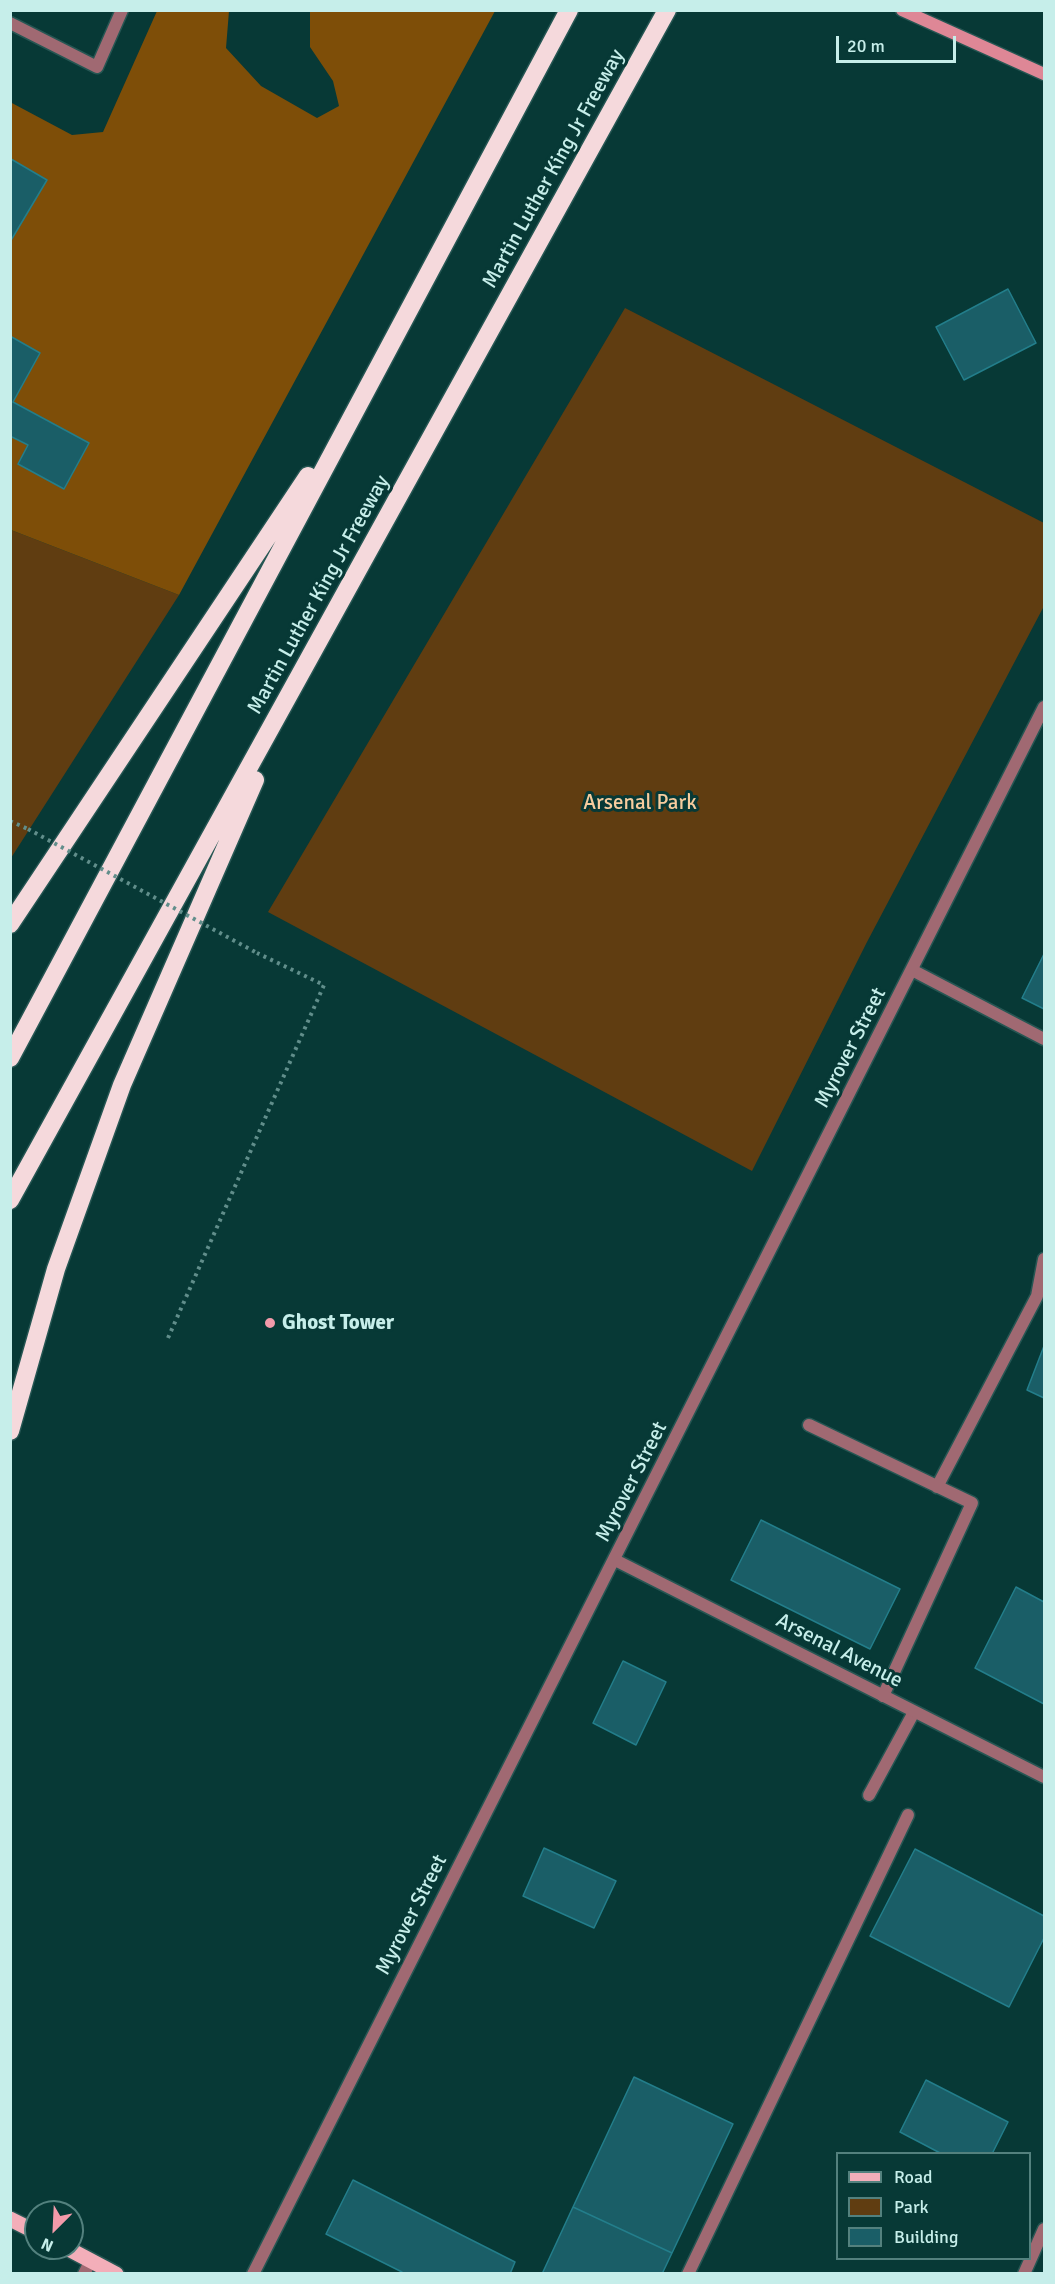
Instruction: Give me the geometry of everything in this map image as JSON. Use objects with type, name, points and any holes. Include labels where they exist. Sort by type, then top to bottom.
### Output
[{"type":"highway","points":[[10,1058],[569,10]]},
{"type":"highway","name":"Martin Luther King Jr Freeway","points":[[10,1200],[667,10]]},
{"type":"highway","points":[[10,924],[366,389]]},
{"type":"highway","points":[[10,1431],[56,1269],[122,1085],[298,679]]},
{"type":"main road","points":[[10,2219],[24,2226]]},
{"type":"main road","points":[[88,2267],[116,2274]]},
{"type":"street","points":[[10,23],[97,67],[122,10]]},
{"type":"street","points":[[902,10],[1044,74]]},
{"type":"street","name":"Myrover Street","points":[[253,2274],[1044,707]]},
{"type":"street","points":[[912,970],[1044,1039]]},
{"type":"street","points":[[937,1487],[1037,1296],[1044,1260]]},
{"type":"street","points":[[809,1425],[972,1503],[883,1696]]},
{"type":"street","name":"Arsenal Avenue","points":[[615,1560],[1044,1777]]},
{"type":"street","points":[[869,1795],[914,1712]]},
{"type":"street","points":[[688,2274],[908,1815]]},
{"type":"street","points":[[1031,2258],[1044,2229]]},
{"type":"street","points":[[1024,2274],[1030,2260]]},
{"type":"path","points":[[10,821],[257,953],[324,985],[168,1338]]},
{"type":"green space","name":"Arsenal Park","points":[[625,308],[1044,523],[1044,606],[867,942],[752,1171],[268,912]]},
{"type":"green space","points":[[11,530],[179,595],[11,858]]},
{"type":"shaded area","points":[[157,11],[229,11],[226,48],[261,86],[317,118],[339,106],[333,81],[310,47],[310,11],[495,11],[179,595],[11,530],[10,102],[72,135],[103,132]]},
{"type":"building","points":[[10,160],[47,180],[10,242]]},
{"type":"building","points":[[1008,289],[1036,343],[964,380],[936,327]]},
{"type":"building","points":[[10,336],[40,353],[13,402],[89,443],[64,489],[18,464],[28,445],[10,436]]},
{"type":"building","points":[[1044,954],[1044,1009],[1022,998]]},
{"type":"building","points":[[1044,1346],[1044,1398],[1027,1390]]},
{"type":"building","points":[[761,1520],[900,1589],[870,1649],[731,1580]]},
{"type":"building","points":[[1016,1587],[1044,1602],[1044,1704],[975,1668]]},
{"type":"building","points":[[623,1661],[666,1682],[636,1745],[593,1723]]},
{"type":"building","points":[[544,1848],[616,1881],[594,1928],[523,1896]]},
{"type":"building","points":[[915,1849],[1044,1916],[1044,1938],[1009,2007],[870,1936]]},
{"type":"building","points":[[634,2077],[733,2124],[672,2253],[573,2207]]},
{"type":"building","points":[[926,2080],[1008,2122],[993,2152],[938,2152],[900,2132]]},
{"type":"building","points":[[353,2180],[515,2262],[510,2274],[401,2274],[402,2272],[326,2234]]},
{"type":"building","points":[[573,2207],[672,2253],[662,2274],[542,2274]]},
{"type":"place","name":"Ghost Tower","points":[[270,1323]]}]
